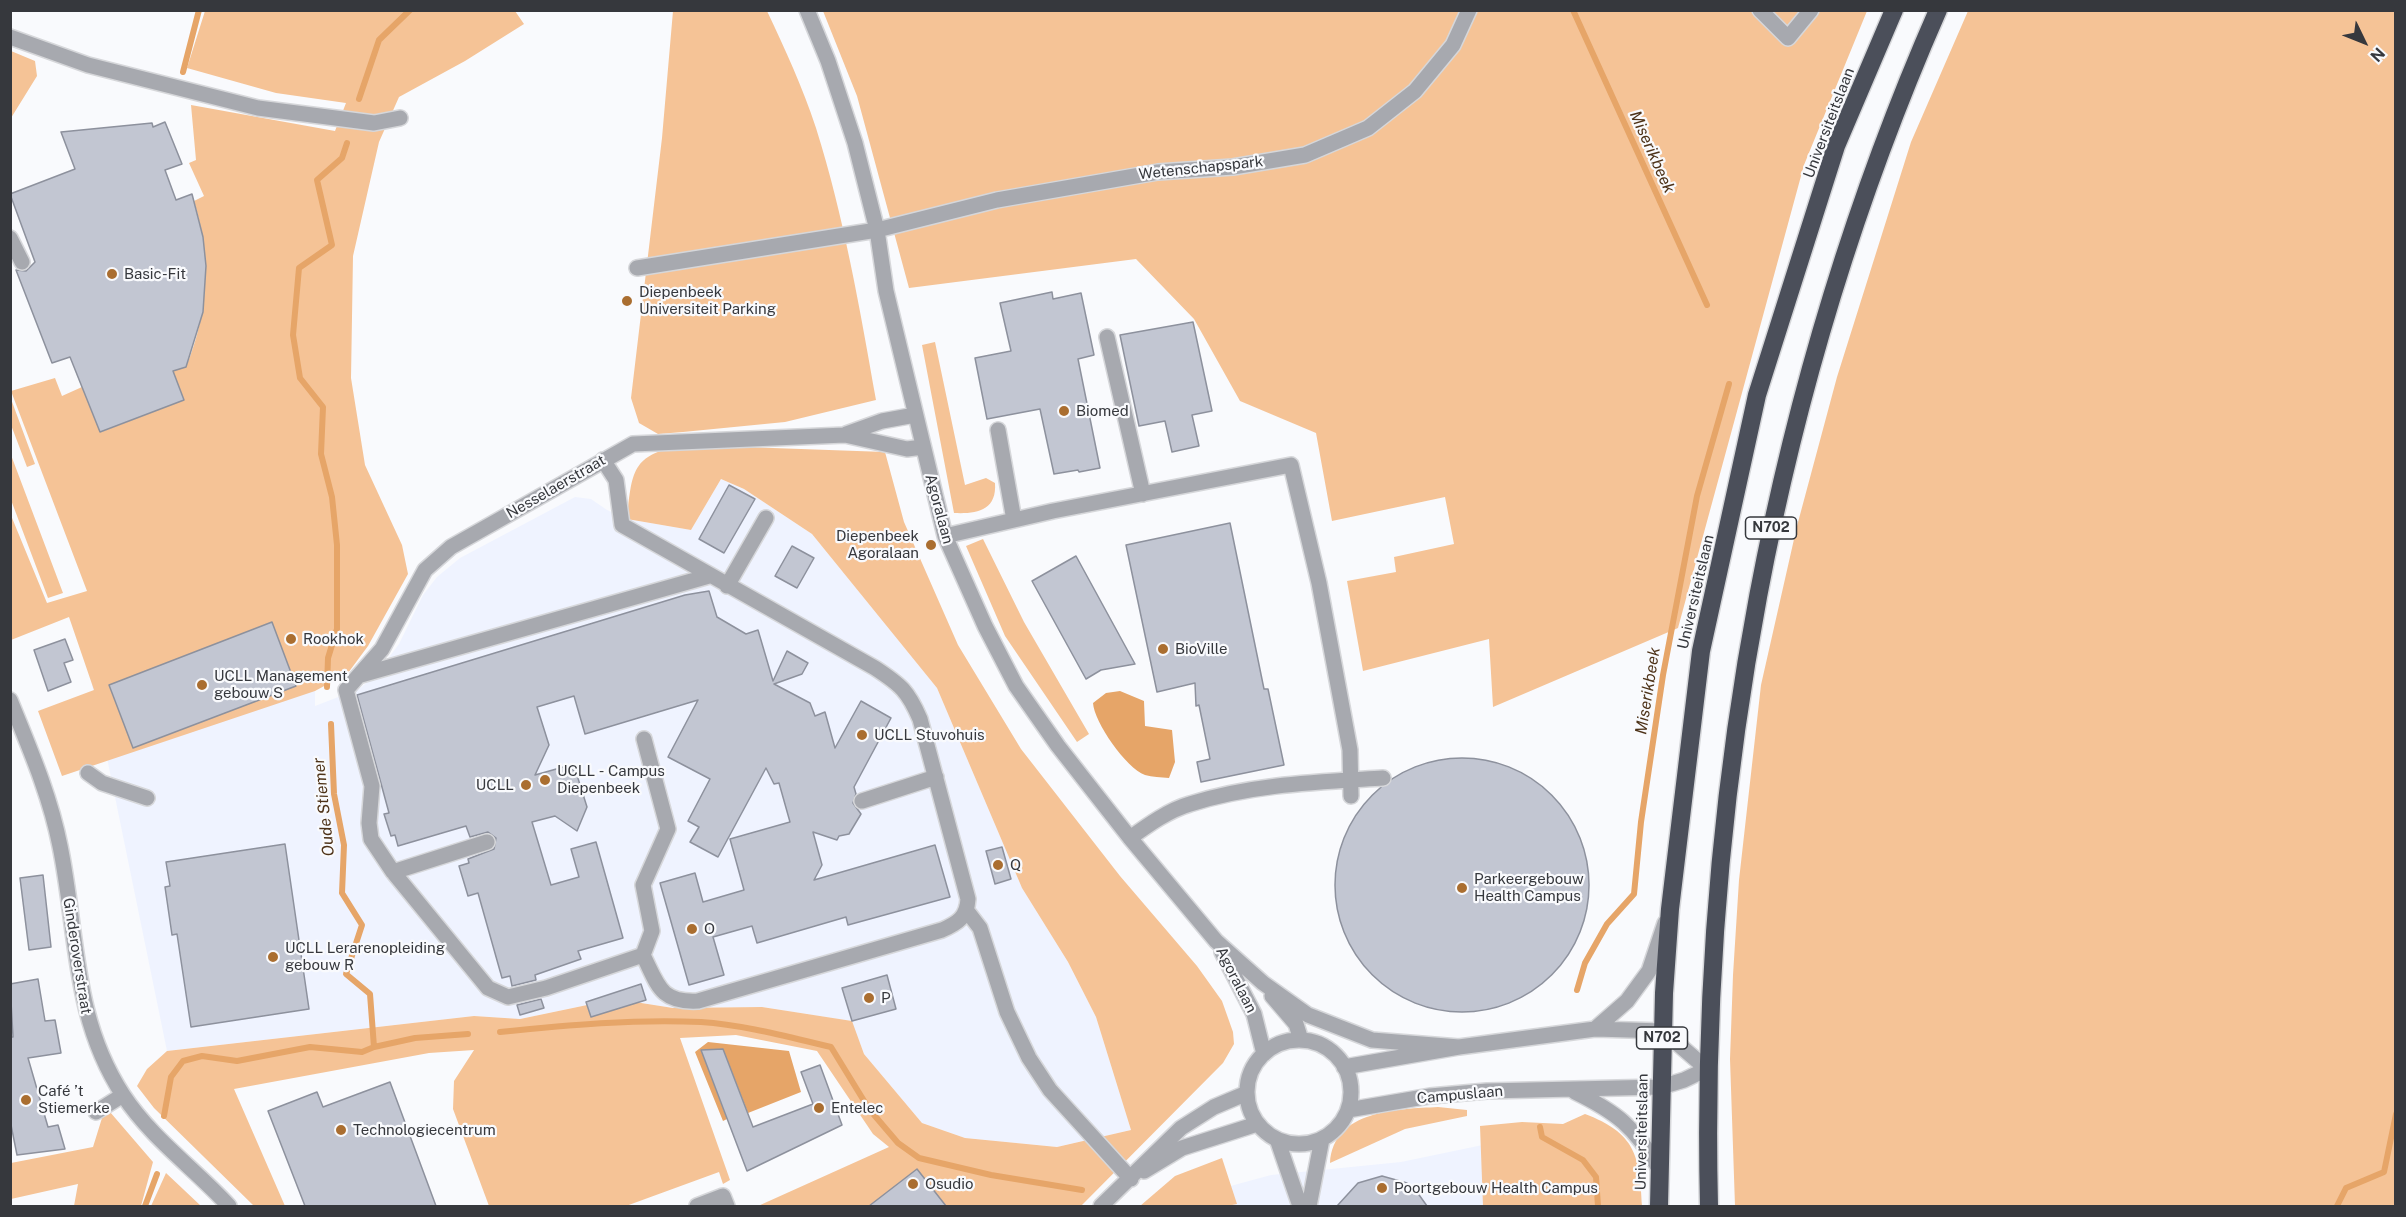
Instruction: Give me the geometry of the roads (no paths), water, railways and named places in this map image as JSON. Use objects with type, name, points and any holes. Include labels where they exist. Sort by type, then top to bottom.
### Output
[{"type":"highway","name":"Universiteitslaan","points":[[1659,1206],[1658,1167],[1663,1031],[1670,909],[1701,651],[1757,395],[1836,147],[1894,10]]},
{"type":"highway","name":"N702","points":[[1709,1206],[1707,1069],[1718,899],[1734,752],[1756,602],[1787,453],[1858,213],[1938,10]]},
{"type":"street","name":"Agoralaan","points":[[807,10],[828,61],[855,143],[877,230],[886,291],[945,536],[985,626],[1016,687],[1058,747],[1130,838],[1216,941],[1263,983],[1308,1015],[1372,1040],[1459,1047]]},
{"type":"street","name":"Wetenschapspark","points":[[637,268],[877,230],[997,200],[1158,171],[1233,167],[1305,155],[1368,128],[1415,91],[1453,45],[1470,10]]},
{"type":"street","points":[[1760,10],[1788,38],[1811,10]]},
{"type":"street","points":[[10,37],[87,65],[258,108],[374,123],[400,118]]},
{"type":"street","points":[[10,238],[22,262]]},
{"type":"street","points":[[1107,337],[1143,494]]},
{"type":"street","name":"Nesselaerstraat","points":[[845,435],[882,421],[915,415]]},
{"type":"street","points":[[998,430],[1014,520]]},
{"type":"street","name":"Nesselaerstraat","points":[[393,872],[375,846],[369,832],[372,786],[346,690],[382,649],[425,570],[451,547],[633,444],[845,435],[907,449],[923,447]]},
{"type":"street","points":[[603,460],[616,480],[622,525],[900,684],[910,695],[920,719],[936,777],[968,899],[967,911],[956,924],[942,930],[698,1002],[682,1002],[669,998],[660,988],[643,955],[652,931],[643,885],[668,829],[644,739]]},
{"type":"street","points":[[945,536],[1014,520],[1291,465],[1318,583],[1350,750],[1351,796]]},
{"type":"street","points":[[727,586],[766,518]]},
{"type":"street","points":[[360,675],[709,576]]},
{"type":"street","name":"Ginderoverstraat","points":[[10,700],[45,788],[60,845],[78,979],[88,1022],[101,1055],[123,1095],[169,1151],[229,1206]]},
{"type":"street","points":[[87,773],[102,783],[147,798]]},
{"type":"street","points":[[862,801],[936,777]]},
{"type":"street","points":[[1130,838],[1152,822],[1189,804],[1251,790],[1383,778]]},
{"type":"street","points":[[487,842],[393,872],[476,975],[497,994],[507,997],[546,988],[643,955]]},
{"type":"street","points":[[1595,1029],[1626,1001],[1649,972],[1670,909]]},
{"type":"street","points":[[967,911],[980,928],[1007,1012],[1029,1058],[1050,1090],[1131,1179]]},
{"type":"street","name":"Agoralaan","points":[[1216,941],[1254,1014],[1264,1054]]},
{"type":"street","name":"Agoralaan","points":[[1263,983],[1296,1024],[1301,1040]]},
{"type":"street","points":[[1344,1067],[1459,1047],[1595,1029],[1663,1031],[1707,1069]]},
{"type":"street","points":[[1301,1040],[1326,1048],[1344,1067],[1350,1080],[1351,1095],[1348,1110],[1342,1122],[1322,1139],[1300,1144],[1277,1139],[1257,1124],[1249,1106],[1247,1093],[1253,1071],[1264,1054],[1281,1043],[1301,1040]]},
{"type":"street","name":"Campuslaan","points":[[1348,1110],[1430,1096],[1487,1091],[1573,1091],[1661,1087],[1684,1080],[1707,1069]]},
{"type":"street","name":"Campuslaan","points":[[1573,1091],[1611,1110],[1648,1149],[1658,1167]]},
{"type":"street","points":[[1131,1179],[1142,1164],[1181,1128],[1214,1107],[1247,1093]]},
{"type":"street","points":[[96,1112],[123,1095]]},
{"type":"street","points":[[1101,1206],[1131,1179],[1182,1148],[1257,1124]]},
{"type":"street","points":[[1277,1139],[1300,1206]]},
{"type":"street","points":[[1309,1206],[1317,1180],[1322,1139]]},
{"type":"street","points":[[697,1206],[723,1196],[727,1206]]},
{"type":"waterway","points":[[183,72],[199,10]]},
{"type":"waterway","name":"Oude Stiemer","points":[[359,99],[379,40],[410,10]]},
{"type":"waterway","name":"Miserikbeek","points":[[1573,10],[1707,305]]},
{"type":"waterway","name":"Oude Stiemer","points":[[327,687],[328,658],[337,629],[337,545],[332,497],[321,454],[323,407],[300,378],[293,335],[299,268],[332,245],[317,180],[342,158],[347,143]]},
{"type":"waterway","name":"Miserikbeek","points":[[1577,990],[1585,963],[1607,924],[1634,894],[1641,822],[1663,675],[1697,496],[1729,384]]},
{"type":"waterway","name":"Oude Stiemer","points":[[164,1116],[171,1077],[183,1061],[202,1056],[237,1061],[310,1047],[362,1052],[374,1047],[370,994],[346,974],[362,925],[342,893],[344,845],[334,794],[331,724]]},
{"type":"waterway","points":[[500,1032],[625,1022],[701,1022],[783,1035],[831,1047],[869,1109],[898,1143],[919,1158],[991,1175],[1082,1190]]},
{"type":"waterway","points":[[374,1047],[415,1038],[468,1034]]},
{"type":"waterway","points":[[2337,1206],[2346,1188],[2384,1172],[2396,1114]]},
{"type":"waterway","name":"Miserikbeek","points":[[1540,1127],[1542,1137],[1583,1160],[1596,1177],[1598,1206]]},
{"type":"waterway","name":"Oude Stiemer","points":[[145,1206],[157,1174]]},
{"type":"place","name":"Basic-Fit","points":[[112,274]]},
{"type":"place","name":"Diepenbeek Universiteit Parking","points":[[627,301]]},
{"type":"place","name":"Biomed","points":[[1064,411]]},
{"type":"place","name":"Diepenbeek Agoralaan","points":[[931,545]]},
{"type":"place","name":"Rookhok","points":[[291,639]]},
{"type":"place","name":"BioVille","points":[[1163,649]]},
{"type":"place","name":"UCLL Management gebouw S","points":[[202,685]]},
{"type":"place","name":"UCLL Stuvohuis","points":[[862,735]]},
{"type":"place","name":"UCLL - Campus Diepenbeek","points":[[545,780]]},
{"type":"place","name":"UCLL","points":[[526,785]]},
{"type":"place","name":"Q","points":[[998,865]]},
{"type":"place","name":"Parkeergebouw Health Campus","points":[[1462,888]]},
{"type":"place","name":"O","points":[[692,929]]},
{"type":"place","name":"UCLL Lerarenopleiding gebouw R","points":[[273,957]]},
{"type":"place","name":"P","points":[[869,998]]},
{"type":"place","name":"Café ’t Stiemerke","points":[[26,1100]]},
{"type":"place","name":"Entelec","points":[[819,1108]]},
{"type":"place","name":"Technologiecentrum","points":[[341,1130]]},
{"type":"place","name":"Osudio","points":[[913,1184]]},
{"type":"place","name":"Poortgebouw Health Campus","points":[[1382,1188]]}]
